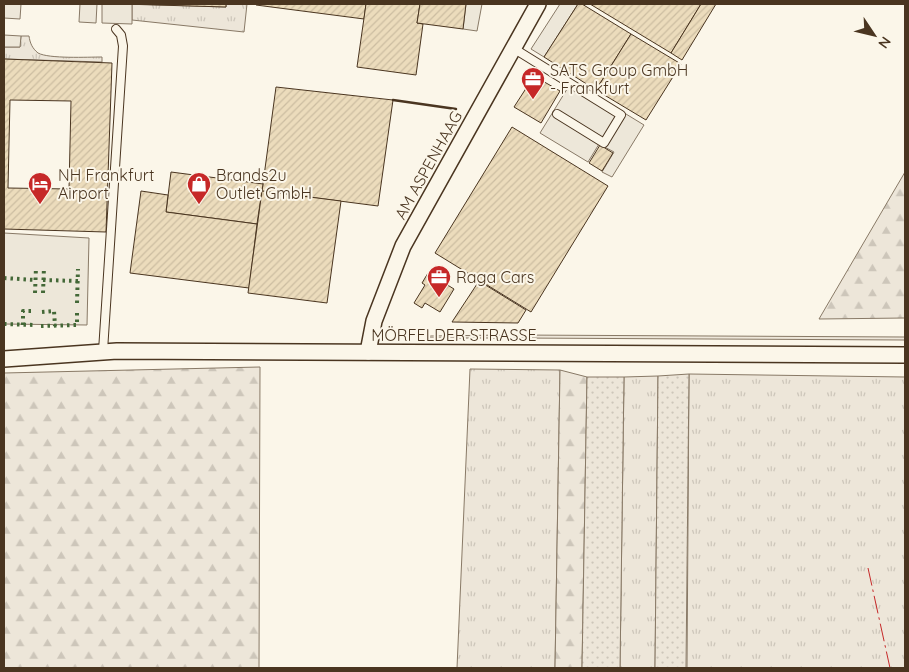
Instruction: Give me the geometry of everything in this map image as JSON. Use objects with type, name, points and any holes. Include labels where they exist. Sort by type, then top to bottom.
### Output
[{"type":"street","name":"AM ASPENHAAG","points":[[368,352],[374,321],[403,246],[538,4]]},
{"type":"street","name":"MÖRFELDER STRASSE","points":[[4,359],[103,351],[905,355]]},
{"type":"lane","points":[[103,351],[123,46],[121,36],[116,29]]},
{"type":"lane","points":[[513,48],[621,115],[604,143],[557,114]]},
{"type":"green space","points":[[132,4],[226,7],[226,4],[247,4],[244,32],[132,20]]},
{"type":"green space","points":[[21,36],[29,36],[34,49],[43,55],[102,57],[102,62],[4,59],[4,47],[20,47]]},
{"type":"green space","points":[[905,172],[905,318],[819,319]]},
{"type":"green space","points":[[505,335],[503,338],[430,338],[430,336]]},
{"type":"green space","points":[[516,335],[905,337],[905,340],[514,338]]},
{"type":"green space","points":[[260,367],[259,668],[4,668],[4,373]]},
{"type":"green space","points":[[470,369],[560,370],[555,668],[457,668]]},
{"type":"green space","points":[[560,370],[587,377],[582,668],[555,668]]},
{"type":"green space","points":[[689,374],[905,377],[905,668],[687,668]]},
{"type":"green space","points":[[689,374],[686,668],[655,668],[658,376]]},
{"type":"green space","points":[[658,376],[655,668],[620,668],[624,377]]},
{"type":"green space","points":[[587,377],[624,377],[620,668],[582,668]]},
{"type":"shaded area","points":[[4,4],[21,4],[20,19],[4,18]]},
{"type":"shaded area","points":[[80,4],[97,4],[96,23],[79,22]]},
{"type":"shaded area","points":[[102,4],[132,4],[132,24],[102,23]]},
{"type":"shaded area","points":[[466,4],[482,4],[477,31],[463,29]]},
{"type":"shaded area","points":[[560,4],[578,4],[544,57],[531,49]]},
{"type":"shaded area","points":[[4,35],[21,36],[20,47],[4,47]]},
{"type":"shaded area","points":[[572,81],[644,125],[612,177],[602,172],[614,152],[599,144],[588,162],[540,133]]},
{"type":"shaded area","points":[[4,233],[89,238],[87,325],[4,324]]},
{"type":"building","points":[[122,4],[226,4],[226,7]]},
{"type":"building","points":[[256,4],[366,4],[364,19]]},
{"type":"building","points":[[366,4],[420,4],[417,23],[423,24],[416,75],[357,67]]},
{"type":"building","points":[[420,4],[466,4],[463,29],[417,23]]},
{"type":"building","points":[[578,4],[582,4],[631,34],[596,90],[544,57]]},
{"type":"building","points":[[590,4],[701,4],[671,53]]},
{"type":"building","points":[[701,4],[716,4],[682,60],[671,53]]},
{"type":"building","points":[[631,34],[681,64],[646,120],[596,90]]},
{"type":"building","points":[[4,59],[112,63],[106,232],[4,229]],"holes":[[[10,100],[71,101],[69,189],[8,188]]]},
{"type":"building","points":[[534,76],[560,91],[541,123],[514,107]]},
{"type":"building","points":[[276,87],[393,100],[378,206],[262,191]]},
{"type":"building","points":[[512,127],[608,186],[531,312],[435,253]]},
{"type":"building","points":[[600,145],[613,153],[602,171],[589,163]]},
{"type":"building","points":[[171,172],[263,184],[257,224],[166,212]]},
{"type":"building","points":[[141,191],[168,195],[166,212],[257,224],[249,288],[130,273]]},
{"type":"building","points":[[262,191],[341,201],[327,303],[248,293]]},
{"type":"building","points":[[428,273],[454,289],[440,312],[425,303],[422,308],[414,303],[425,285],[422,283]]},
{"type":"building","points":[[479,281],[526,310],[518,323],[452,322]]},
{"type":"hedge","points":[[35,293],[36,267]]},
{"type":"hedge","points":[[43,293],[44,267]]},
{"type":"hedge","points":[[77,303],[78,269]]},
{"type":"hedge","points":[[4,278],[35,280]]},
{"type":"hedge","points":[[43,280],[78,281]]},
{"type":"hedge","points":[[23,325],[23,311],[34,311]]},
{"type":"hedge","points":[[42,312],[54,311],[55,326]]},
{"type":"hedge","points":[[41,326],[77,325],[77,311]]},
{"type":"hedge","points":[[4,324],[34,325]]},
{"type":"wall","points":[[393,100],[456,109]]},
{"type":"power","points":[[868,568],[890,668]]},
{"type":"place","name":"SATS Group GmbH - Frankfurt","points":[[533,100]]},
{"type":"place","name":"NH Frankfurt Airport","points":[[40,205]]},
{"type":"place","name":"Brands2u Outlet GmbH","points":[[199,205]]},
{"type":"place","name":"Raga Cars","points":[[439,298]]}]
